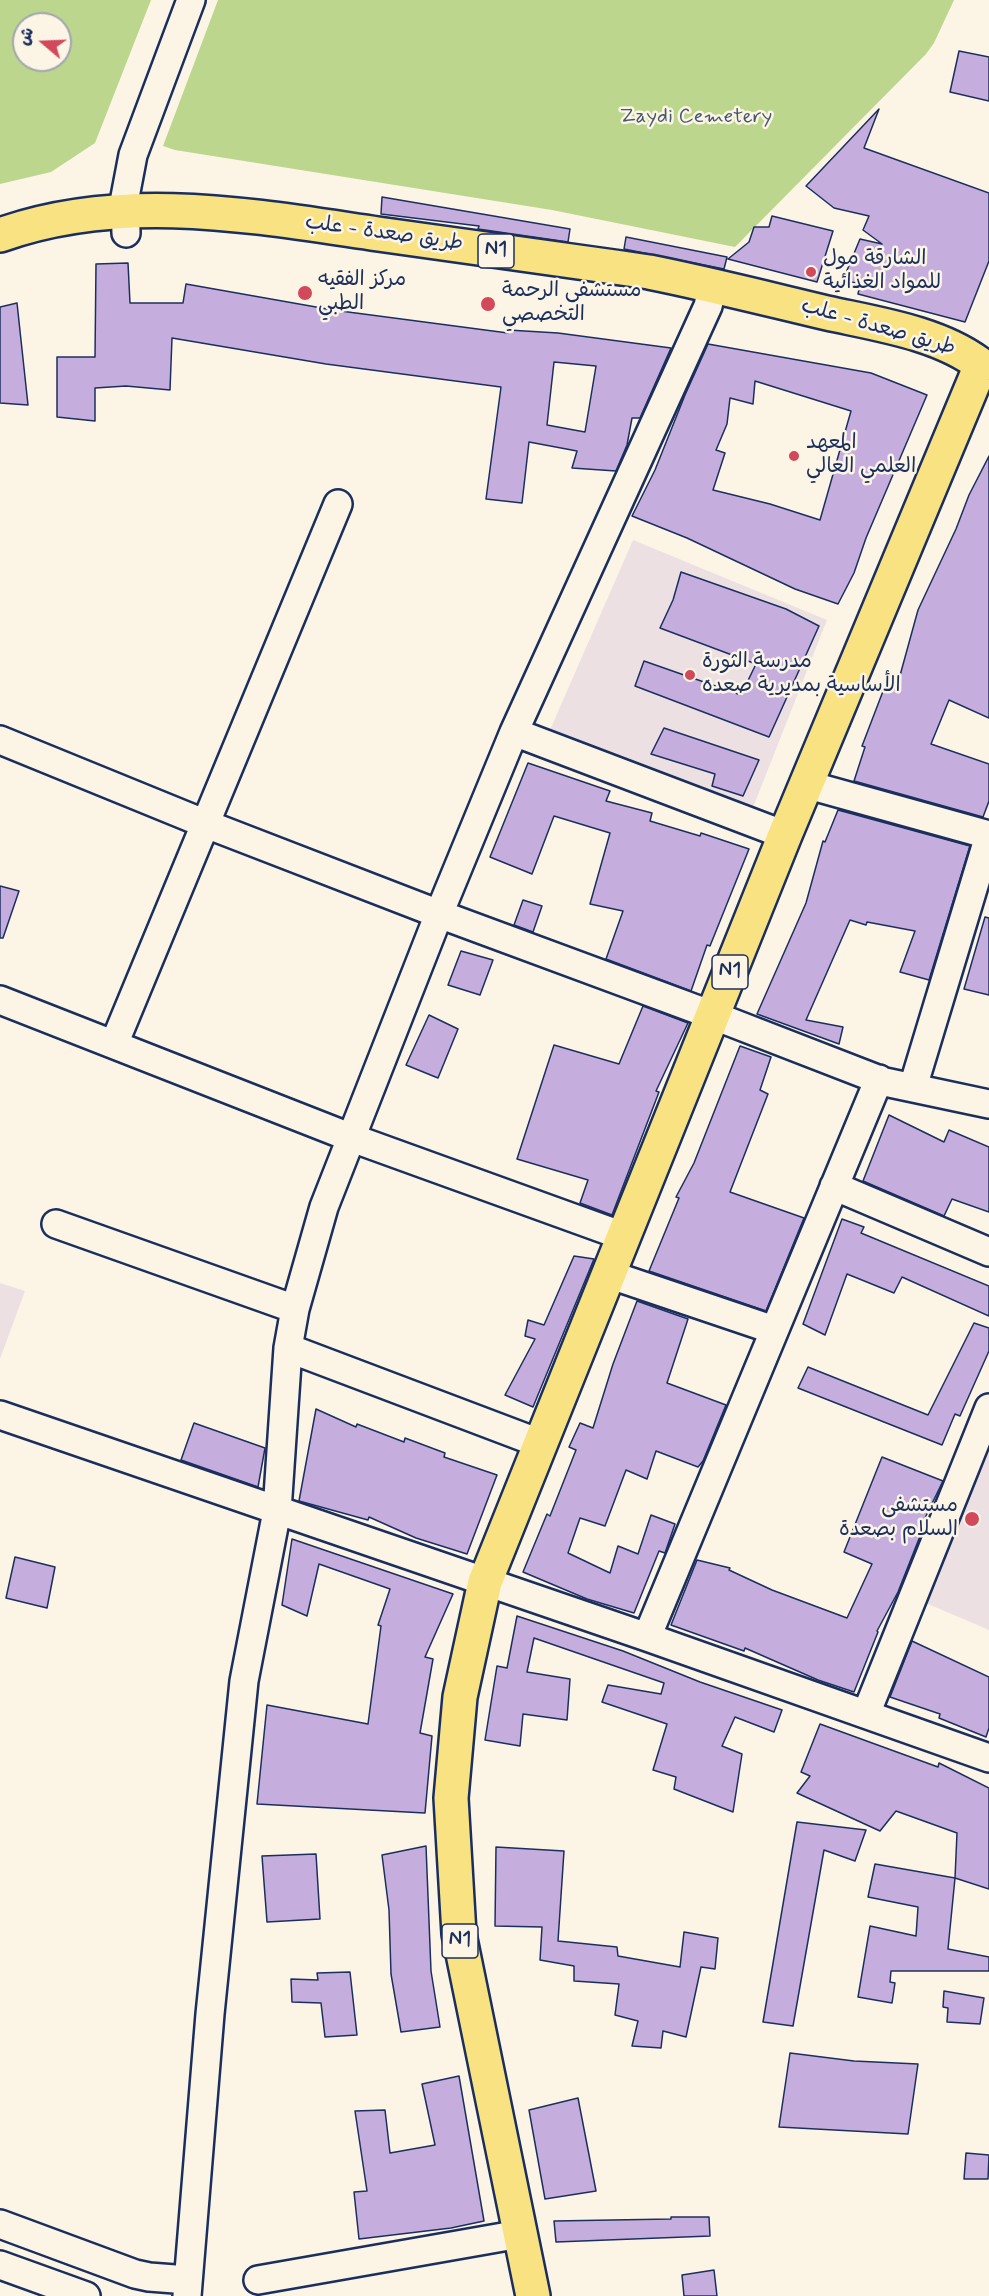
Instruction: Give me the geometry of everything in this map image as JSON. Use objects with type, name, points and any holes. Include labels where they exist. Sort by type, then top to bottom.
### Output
[{"type":"highway","name":"طريق صعدة - علب","points":[[0,257],[91,236],[126,222],[188,211],[249,215],[649,272],[710,296],[927,338],[986,359]]},
{"type":"highway","name":"طريق صعدة - علب","points":[[0,235],[89,214],[126,222]]},
{"type":"highway","name":"N1","points":[[533,2296],[459,1934],[451,1798],[460,1697],[485,1582],[784,835],[986,359]]},
{"type":"street","points":[[126,222],[126,183],[133,155],[191,0]]},
{"type":"street","points":[[0,2224],[135,2274],[188,2288],[210,2014],[244,1681],[277,1511],[288,1348],[295,1309],[324,1207],[439,914],[514,732],[710,296]]},
{"type":"street","points":[[114,1044],[338,504]]},
{"type":"street","points":[[514,732],[784,835]]},
{"type":"street","points":[[0,740],[206,824],[439,914],[879,1079],[989,1104]]},
{"type":"street","points":[[806,784],[989,835],[913,1088]]},
{"type":"street","points":[[0,1000],[352,1138],[623,1236]]},
{"type":"street","points":[[647,1637],[879,1079]]},
{"type":"street","points":[[834,1186],[989,1252]]},
{"type":"street","points":[[56,1224],[295,1309]]},
{"type":"street","points":[[608,1274],[774,1330]]},
{"type":"street","points":[[288,1348],[539,1443]]},
{"type":"street","points":[[866,1714],[989,1408]]},
{"type":"street","points":[[0,1415],[647,1637],[989,1758]]},
{"type":"street","points":[[258,2280],[520,2235]]},
{"type":"street","points":[[0,2265],[86,2296]]},
{"type":"shaded area","name":"مدرسة الثورة الأساسية بمديرية صعده","points":[[633,540],[827,620],[752,810],[550,730]]},
{"type":"shaded area","points":[[0,1283],[25,1291],[0,1359]]},
{"type":"shaded area","name":"مستشفى السلام بصعدة","points":[[989,1437],[989,1630],[921,1601]]},
{"type":"green space","points":[[0,0],[151,0],[95,143],[51,172],[0,184]]},
{"type":"green space","name":"Zaydi Cemetery","points":[[218,0],[954,0],[934,43],[926,54],[735,247],[552,210],[175,150],[163,146]]},
{"type":"building","points":[[959,51],[989,57],[989,101],[950,92]]},
{"type":"building","points":[[879,109],[864,148],[989,193],[989,261],[965,322],[858,294],[860,284],[843,280],[860,239],[882,244],[863,230],[869,216],[834,208],[806,186]]},
{"type":"building","points":[[382,197],[570,229],[568,242],[478,229],[479,226],[381,214]]},
{"type":"building","points":[[772,216],[833,231],[817,282],[728,259],[749,242],[754,227],[769,227]]},
{"type":"building","points":[[626,237],[727,257],[724,269],[624,249]]},
{"type":"building","points":[[128,263],[130,303],[183,303],[186,284],[333,310],[508,333],[508,330],[558,333],[671,348],[640,418],[632,418],[627,445],[616,471],[572,468],[577,451],[529,442],[522,503],[486,499],[501,387],[326,364],[172,338],[170,390],[126,386],[95,388],[95,421],[57,417],[57,357],[95,357],[96,264]],"holes":[[[554,362],[596,366],[585,432],[547,425]]]},
{"type":"building","points":[[17,303],[28,405],[0,403],[0,307]]},
{"type":"building","points":[[708,344],[871,373],[927,395],[866,538],[854,573],[838,604],[795,589],[687,538],[632,516],[655,470]],"holes":[[[755,381],[851,411],[820,520],[770,504],[713,490],[725,453],[716,450],[727,424],[730,398],[753,404]]]},
{"type":"building","points":[[989,456],[989,718],[949,700],[931,744],[989,764],[989,801],[983,817],[854,781],[865,747],[862,746],[885,686],[896,690],[918,610],[956,529],[969,495]]},
{"type":"building","points":[[681,572],[786,609],[819,626],[769,737],[635,686],[644,661],[741,695],[756,664],[660,628],[673,600]]},
{"type":"building","points":[[664,728],[759,760],[743,796],[712,786],[715,774],[651,754]]},
{"type":"building","points":[[528,763],[610,791],[606,801],[652,813],[650,821],[700,836],[701,833],[749,849],[710,946],[707,945],[691,991],[606,959],[623,911],[590,904],[610,833],[554,816],[532,874],[490,857]]},
{"type":"building","points":[[838,810],[970,846],[929,980],[900,972],[915,931],[867,922],[866,925],[850,920],[806,1020],[843,1027],[839,1044],[757,1014],[806,903],[823,841],[825,842]]},
{"type":"building","points":[[0,886],[19,891],[3,938],[0,938]]},
{"type":"building","points":[[523,900],[542,906],[533,932],[514,925]]},
{"type":"building","points":[[985,917],[989,918],[989,995],[964,989]]},
{"type":"building","points":[[461,951],[493,960],[480,995],[448,985]]},
{"type":"building","points":[[643,1006],[688,1023],[656,1091],[659,1092],[612,1215],[580,1203],[588,1180],[517,1159],[554,1045],[619,1064]]},
{"type":"building","points":[[429,1015],[458,1029],[438,1078],[406,1065]]},
{"type":"building","points":[[740,1046],[771,1057],[760,1090],[768,1094],[730,1192],[804,1218],[766,1311],[649,1271],[679,1198],[676,1197],[694,1163]]},
{"type":"building","points":[[889,1115],[944,1142],[949,1130],[989,1147],[989,1212],[952,1199],[944,1216],[863,1181]]},
{"type":"building","points":[[842,1219],[864,1227],[861,1233],[989,1286],[989,1316],[902,1277],[894,1293],[847,1274],[825,1335],[803,1324]]},
{"type":"building","points":[[574,1256],[594,1259],[533,1407],[505,1395],[535,1339],[525,1336],[528,1320],[544,1325]]},
{"type":"building","points":[[637,1301],[688,1319],[667,1383],[726,1405],[703,1461],[698,1467],[656,1451],[647,1479],[626,1470],[605,1526],[580,1518],[568,1553],[610,1573],[618,1546],[638,1554],[651,1515],[675,1524],[665,1553],[659,1551],[634,1613],[587,1599],[523,1572],[547,1514],[550,1516],[576,1450],[569,1447],[580,1423],[593,1428],[613,1364]]},
{"type":"building","points":[[974,1323],[989,1328],[989,1351],[960,1416],[955,1414],[942,1445],[798,1388],[808,1367],[928,1415]]},
{"type":"building","points":[[316,1409],[356,1427],[357,1424],[404,1442],[405,1438],[445,1453],[444,1457],[497,1475],[467,1554],[416,1538],[369,1517],[368,1520],[299,1501]]},
{"type":"building","points":[[194,1423],[265,1448],[258,1487],[181,1460]]},
{"type":"building","points":[[882,1457],[943,1481],[924,1520],[926,1521],[898,1592],[877,1631],[854,1692],[818,1680],[745,1648],[744,1651],[671,1625],[697,1560],[730,1568],[729,1570],[772,1590],[847,1618],[872,1564],[844,1552]]},
{"type":"building","points":[[292,1539],[453,1594],[425,1657],[433,1659],[420,1733],[432,1736],[425,1813],[257,1804],[267,1705],[368,1724],[381,1626],[378,1625],[390,1589],[319,1564],[307,1616],[282,1605]]},
{"type":"building","points":[[15,1557],[55,1567],[47,1608],[6,1598]]},
{"type":"building","points":[[517,1616],[623,1651],[700,1682],[782,1710],[774,1732],[735,1717],[722,1746],[742,1754],[733,1812],[674,1789],[676,1777],[653,1770],[667,1724],[602,1702],[608,1685],[661,1694],[664,1683],[534,1638],[527,1672],[570,1679],[567,1720],[523,1714],[520,1746],[485,1740],[497,1666],[507,1668]]},
{"type":"building","points":[[912,1641],[989,1677],[989,1728],[986,1737],[939,1718],[940,1714],[890,1697]]},
{"type":"building","points":[[820,1724],[938,1767],[939,1763],[989,1788],[989,1889],[955,1878],[957,1833],[896,1811],[880,1831],[797,1793],[810,1776],[801,1772]]},
{"type":"building","points":[[797,1822],[866,1830],[855,1861],[824,1850],[793,2026],[763,2022]]},
{"type":"building","points":[[426,1846],[431,1971],[440,2027],[401,2032],[391,1974],[389,1910],[382,1855]]},
{"type":"building","points":[[496,1847],[564,1851],[558,1941],[617,1947],[618,1956],[680,1967],[684,1932],[718,1938],[715,1969],[701,1967],[686,2037],[663,2031],[661,2048],[632,2046],[638,2021],[615,2015],[619,1984],[574,1981],[574,1966],[540,1960],[542,1927],[495,1926]]},
{"type":"building","points":[[316,1854],[320,1919],[267,1922],[262,1856]]},
{"type":"building","points":[[875,1864],[955,1878],[948,1949],[989,1957],[989,1971],[891,1971],[890,1982],[895,1983],[892,2003],[858,1997],[870,1926],[916,1936],[918,1907],[868,1897]]},
{"type":"building","points":[[350,1972],[357,2035],[325,2037],[321,2003],[292,2002],[291,1979],[318,1980],[317,1973]]},
{"type":"building","points":[[944,1991],[984,1998],[980,2024],[947,2022],[948,2008],[943,2007]]},
{"type":"building","points":[[790,2053],[854,2061],[918,2064],[908,2134],[779,2127]]},
{"type":"building","points":[[459,2076],[484,2221],[451,2228],[359,2239],[354,2192],[367,2191],[355,2111],[385,2110],[390,2153],[435,2145],[422,2084]]},
{"type":"building","points":[[578,2098],[596,2191],[545,2199],[529,2110]]},
{"type":"building","points":[[966,2153],[989,2155],[988,2179],[964,2179]]},
{"type":"building","points":[[671,2217],[709,2217],[710,2236],[556,2242],[554,2221],[671,2219]]},
{"type":"building","points":[[714,2270],[717,2296],[684,2296],[682,2275]]},
{"type":"place","name":"الشارقة مول للمواد الغذائية","points":[[811,272]]},
{"type":"place","name":"مركز الفقيه الطبي","points":[[305,293]]},
{"type":"place","name":"مستشفى الرحمة التخصصي","points":[[488,304]]},
{"type":"place","name":"المعهد العلمي العالي","points":[[794,456]]},
{"type":"place","name":"مدرسة الثورة الأساسية بمديرية صعده","points":[[690,675]]},
{"type":"place","name":"مستشفى السلام بصعدة","points":[[972,1519]]}]
